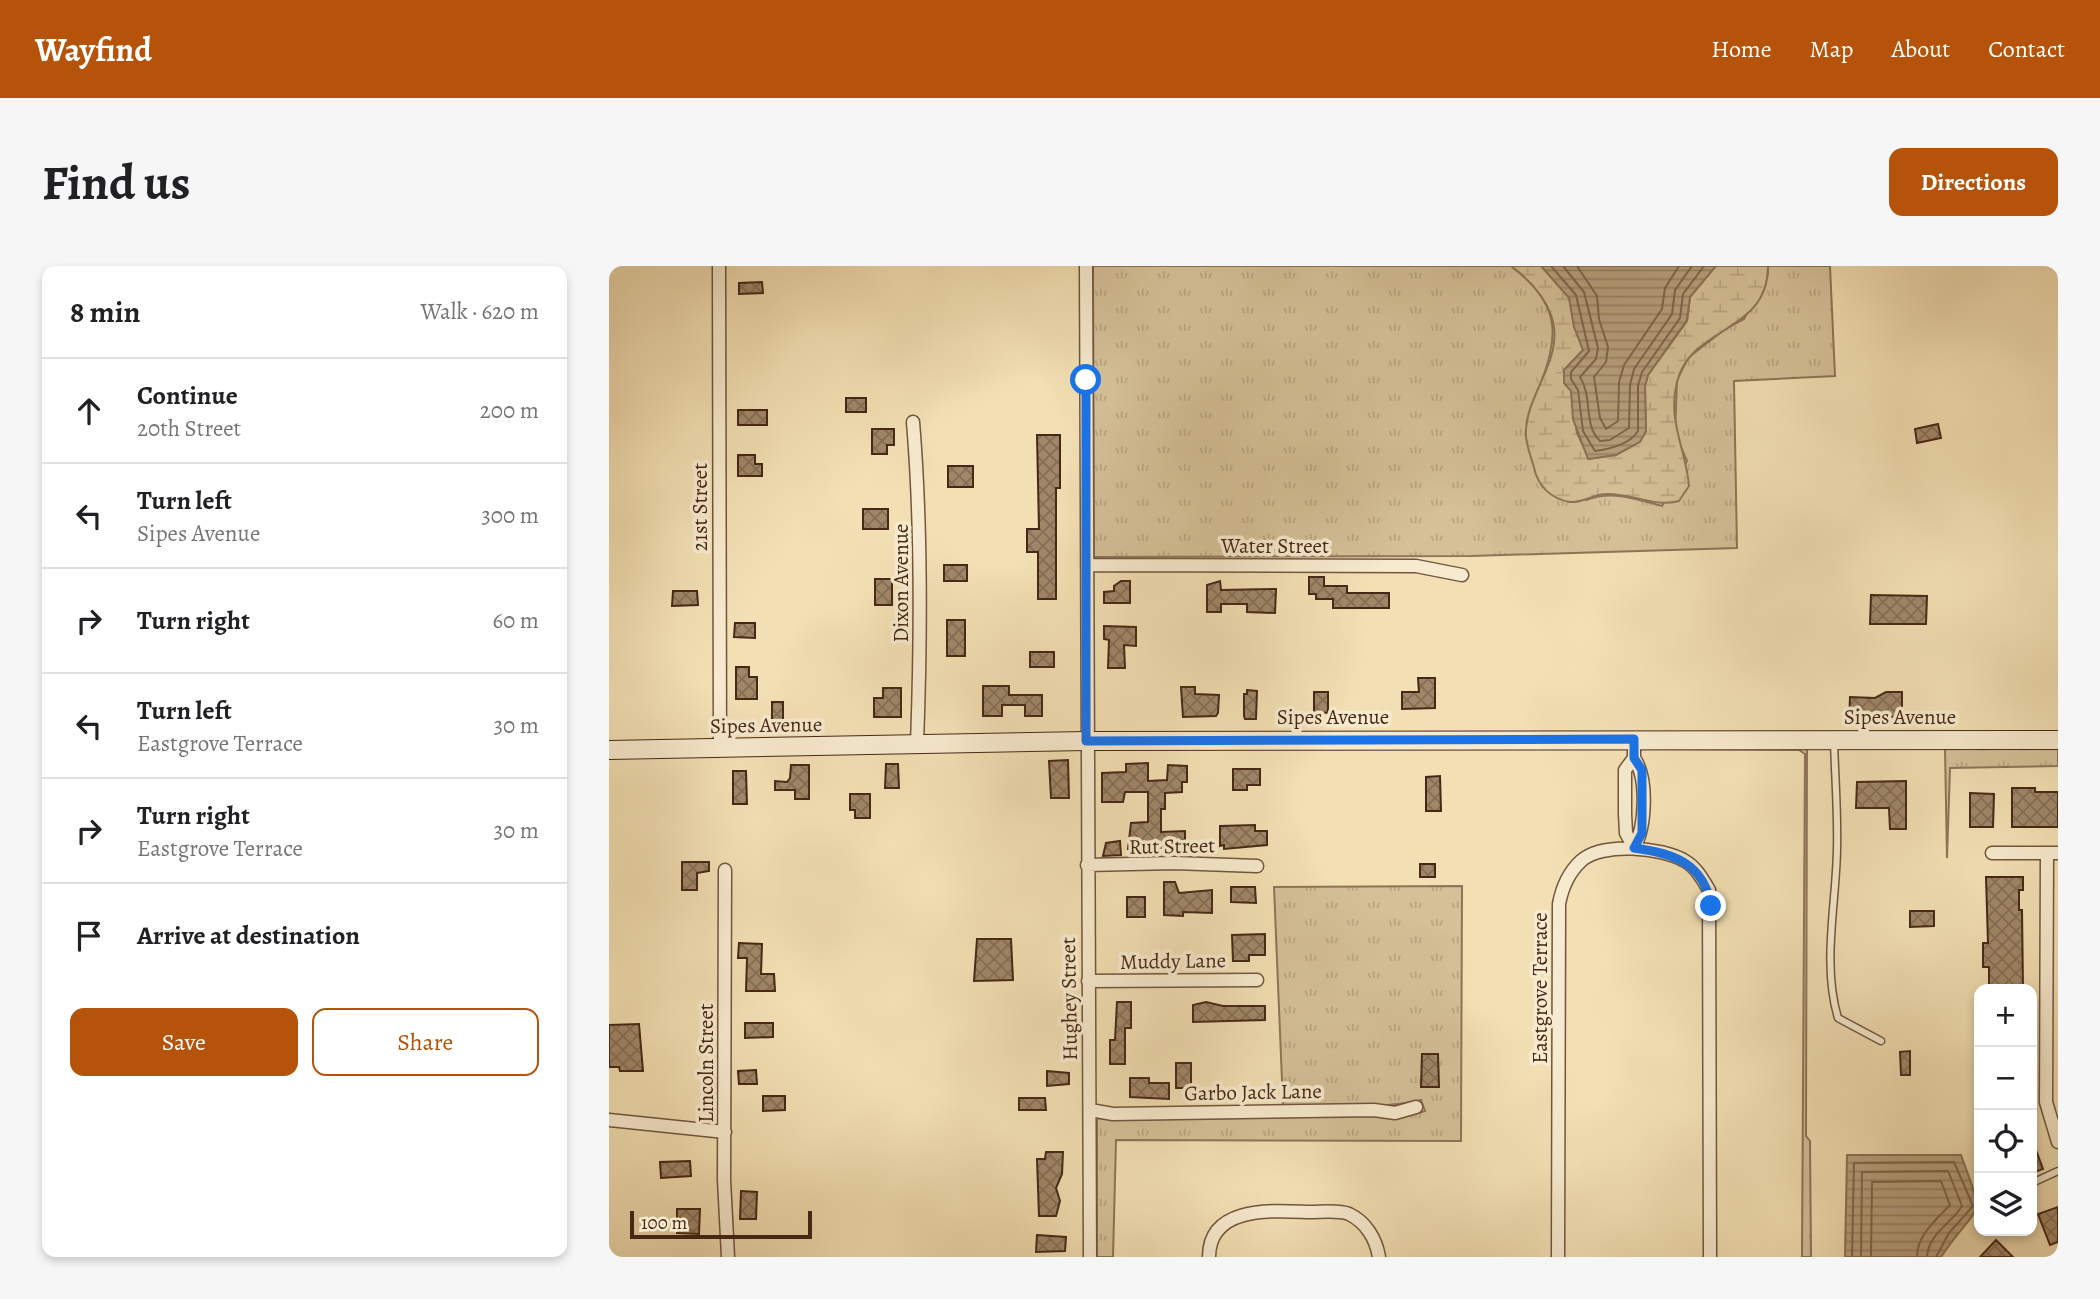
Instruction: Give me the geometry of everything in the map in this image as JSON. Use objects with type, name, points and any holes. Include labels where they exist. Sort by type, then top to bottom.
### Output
[{"type":"street","name":"21st Street","points":[[719,266],[720,748]]},
{"type":"street","name":"Hughey Street","points":[[1086,266],[1090,1257]]},
{"type":"street","name":"Dixon Avenue","points":[[913,422],[920,515],[921,643],[917,744]]},
{"type":"street","name":"Water Street","points":[[1087,565],[1416,566],[1462,575]]},
{"type":"street","points":[[1634,739],[1634,758],[1642,770],[1642,833],[1634,848]]},
{"type":"street","name":"Sipes Avenue","points":[[609,750],[1086,741],[2058,740]]},
{"type":"street","points":[[1634,758],[1626,770],[1626,833],[1634,848]]},
{"type":"street","points":[[1626,794],[1642,794]]},
{"type":"street","name":"Eastgrove Terrace","points":[[1558,1257],[1559,904],[1563,887],[1583,859],[1596,853],[1634,848],[1663,852],[1687,861],[1709,890],[1710,1257]]},
{"type":"street","points":[[1992,853],[2053,853],[2046,1102],[2058,1142]]},
{"type":"street","name":"Rut Street","points":[[1087,865],[1174,863],[1257,866]]},
{"type":"street","name":"Lincoln Street","points":[[725,870],[724,1180],[728,1257]]},
{"type":"street","name":"Muddy Lane","points":[[1088,981],[1257,980]]},
{"type":"street","name":"Garbo Jack Lane","points":[[1090,1110],[1113,1114],[1374,1110],[1395,1113],[1416,1107]]},
{"type":"street","points":[[609,1120],[725,1132]]},
{"type":"street","points":[[1209,1257],[1219,1230],[1235,1217],[1256,1210],[1347,1213],[1364,1226],[1377,1244],[1379,1257]]},
{"type":"lane","points":[[1834,740],[1838,848],[1832,952],[1833,1002],[1838,1018],[1881,1041]]},
{"type":"lane","points":[[2037,1180],[2058,1171]]},
{"type":"green space","points":[[1093,266],[1511,266],[1534,287],[1547,307],[1552,326],[1547,366],[1526,436],[1586,500],[1615,496],[1662,506],[1687,461],[1675,433],[1677,380],[1688,358],[1725,329],[1744,319],[1768,274],[1768,266],[1830,266],[1835,376],[1734,381],[1737,548],[1471,556],[1094,557]]},
{"type":"green space","points":[[1511,266],[1541,266],[1560,284],[1571,301],[1583,350],[1564,370],[1571,391],[1577,433],[1589,459],[1616,455],[1640,441],[1646,431],[1645,386],[1648,375],[1687,321],[1690,297],[1708,271],[1716,266],[1768,266],[1765,288],[1756,305],[1743,318],[1697,349],[1685,363],[1677,382],[1674,409],[1689,486],[1679,501],[1660,503],[1606,494],[1570,502],[1551,495],[1542,486],[1527,445],[1527,422],[1549,362],[1554,331],[1551,315],[1544,301],[1529,282]]},
{"type":"green space","points":[[2058,746],[2058,766],[1950,768],[1947,858],[1945,749]]},
{"type":"green space","points":[[1807,747],[1806,1136],[1810,1141],[1811,1257],[1802,1257],[1805,754],[1799,750],[1651,749]]},
{"type":"green space","points":[[1462,886],[1461,1141],[1116,1140],[1113,1257],[1097,1257],[1097,1118],[1113,1120],[1373,1116],[1397,1119],[1425,1111],[1421,1100],[1370,1106],[1283,1105],[1274,887]]},
{"type":"water","points":[[1541,266],[1716,266],[1690,297],[1687,320],[1648,375],[1645,386],[1646,431],[1640,442],[1616,455],[1588,459],[1573,419],[1571,391],[1564,383],[1564,370],[1583,350],[1574,327],[1569,298]]},
{"type":"water","points":[[1847,1155],[1961,1155],[1974,1193],[1974,1213],[1941,1257],[1845,1257]]},
{"type":"building","points":[[762,282],[763,293],[739,294],[739,283]]},
{"type":"building","points":[[846,398],[866,398],[866,412],[846,412]]},
{"type":"building","points":[[738,410],[767,410],[767,425],[738,425]]},
{"type":"building","points":[[1938,424],[1941,438],[1917,443],[1915,429]]},
{"type":"building","points":[[872,429],[894,429],[894,445],[887,445],[887,454],[872,454]]},
{"type":"building","points":[[1037,435],[1060,435],[1060,488],[1056,488],[1056,599],[1038,599],[1038,552],[1027,552],[1027,529],[1039,529]]},
{"type":"building","points":[[738,455],[755,455],[755,464],[762,464],[762,476],[738,476]]},
{"type":"building","points":[[948,466],[973,466],[973,487],[948,487]]},
{"type":"building","points":[[863,509],[888,509],[888,529],[863,529]]},
{"type":"building","points":[[944,565],[967,565],[967,581],[944,581]]},
{"type":"building","points":[[1309,577],[1324,577],[1324,586],[1347,586],[1347,593],[1389,593],[1389,608],[1333,608],[1333,599],[1316,599],[1316,594],[1309,594]]},
{"type":"building","points":[[875,579],[892,579],[892,605],[875,605]]},
{"type":"building","points":[[1121,581],[1130,581],[1130,603],[1104,603],[1104,592],[1114,591],[1114,586]]},
{"type":"building","points":[[1220,581],[1221,590],[1276,589],[1275,613],[1247,612],[1247,604],[1221,604],[1221,612],[1207,612],[1207,585]]},
{"type":"building","points":[[673,591],[697,591],[698,605],[672,606]]},
{"type":"building","points":[[1871,595],[1927,596],[1926,624],[1870,624]]},
{"type":"building","points":[[947,620],[965,620],[965,656],[947,656]]},
{"type":"building","points":[[735,623],[755,623],[755,638],[734,637]]},
{"type":"building","points":[[1104,626],[1136,627],[1136,646],[1124,645],[1125,668],[1108,668],[1109,640],[1104,639]]},
{"type":"building","points":[[1030,652],[1054,652],[1054,667],[1030,667]]},
{"type":"building","points":[[736,667],[749,667],[749,677],[757,677],[757,699],[736,699]]},
{"type":"building","points":[[1418,678],[1435,678],[1435,708],[1402,709],[1402,692],[1419,692]]},
{"type":"building","points":[[983,686],[1009,686],[1009,695],[1042,695],[1042,716],[1025,716],[1025,705],[1002,705],[1002,716],[983,716]]},
{"type":"building","points":[[1181,687],[1195,687],[1195,694],[1219,695],[1216,716],[1183,717]]},
{"type":"building","points":[[883,688],[901,688],[901,717],[874,717],[874,698],[883,698]]},
{"type":"building","points":[[1247,690],[1257,691],[1256,719],[1245,719],[1244,716],[1244,694],[1247,694]]},
{"type":"building","points":[[1314,692],[1328,692],[1328,713],[1314,712]]},
{"type":"building","points":[[1886,692],[1902,692],[1902,716],[1849,720],[1850,697],[1875,698]]},
{"type":"building","points":[[772,702],[783,702],[783,723],[772,722]]},
{"type":"building","points":[[1068,760],[1069,798],[1051,798],[1049,761]]},
{"type":"building","points":[[1148,763],[1148,781],[1167,780],[1168,765],[1187,766],[1187,782],[1182,782],[1182,792],[1165,793],[1165,809],[1161,809],[1161,832],[1185,831],[1185,847],[1128,849],[1131,823],[1148,822],[1148,792],[1125,792],[1123,802],[1102,802],[1102,773],[1126,772],[1126,764]]},
{"type":"building","points":[[886,764],[898,764],[899,788],[885,788]]},
{"type":"building","points":[[791,765],[809,765],[809,799],[795,799],[795,790],[775,790],[775,781],[787,782],[790,778]]},
{"type":"building","points":[[1233,769],[1260,769],[1260,785],[1247,785],[1247,790],[1233,790]]},
{"type":"building","points":[[733,771],[746,771],[747,804],[733,804]]},
{"type":"building","points":[[1440,776],[1441,811],[1426,811],[1426,777]]},
{"type":"building","points":[[1906,781],[1906,829],[1890,829],[1889,808],[1856,808],[1857,782]]},
{"type":"building","points":[[2012,788],[2058,792],[2058,827],[2012,827]]},
{"type":"building","points":[[1970,793],[1994,794],[1993,827],[1970,827]]},
{"type":"building","points":[[850,794],[870,794],[870,818],[855,818],[855,810],[850,810]]},
{"type":"building","points":[[1255,825],[1255,831],[1267,831],[1267,845],[1224,849],[1224,845],[1220,846],[1220,826]]},
{"type":"building","points":[[1120,841],[1121,855],[1103,856],[1106,843]]},
{"type":"building","points":[[682,862],[709,862],[709,871],[697,873],[697,890],[682,890]]},
{"type":"building","points":[[1420,864],[1435,864],[1435,877],[1420,877]]},
{"type":"building","points":[[1986,877],[2023,877],[2023,890],[2019,890],[2019,910],[2022,910],[2023,984],[1989,984],[1989,967],[1983,967],[1983,943],[1988,943]]},
{"type":"building","points":[[1164,882],[1175,882],[1179,893],[1212,890],[1212,913],[1183,912],[1183,916],[1164,915]]},
{"type":"building","points":[[1231,887],[1255,887],[1256,903],[1231,902]]},
{"type":"building","points":[[1127,897],[1145,897],[1145,917],[1127,917]]},
{"type":"building","points":[[1910,911],[1934,911],[1934,926],[1910,927]]},
{"type":"building","points":[[1265,934],[1265,955],[1249,955],[1249,961],[1233,961],[1232,935]]},
{"type":"building","points":[[977,939],[1011,939],[1013,980],[974,981]]},
{"type":"building","points":[[739,943],[762,944],[761,974],[774,974],[775,991],[746,991],[747,958],[738,958]]},
{"type":"building","points":[[1117,1002],[1131,1002],[1131,1028],[1125,1028],[1125,1064],[1110,1064],[1110,1040],[1115,1040]]},
{"type":"building","points":[[1206,1002],[1223,1006],[1265,1006],[1265,1020],[1193,1022],[1193,1005]]},
{"type":"building","points":[[745,1023],[773,1023],[773,1037],[745,1038]]},
{"type":"building","points":[[639,1024],[643,1071],[620,1071],[619,1067],[609,1067],[609,1025]]},
{"type":"building","points":[[1910,1051],[1910,1075],[1901,1075],[1900,1052]]},
{"type":"building","points":[[1422,1054],[1438,1054],[1439,1087],[1421,1087]]},
{"type":"building","points":[[1176,1063],[1191,1063],[1191,1088],[1176,1088]]},
{"type":"building","points":[[756,1070],[757,1084],[739,1084],[738,1071]]},
{"type":"building","points":[[1047,1071],[1069,1073],[1069,1084],[1047,1086]]},
{"type":"building","points":[[1130,1078],[1149,1078],[1149,1083],[1169,1083],[1169,1099],[1130,1097]]},
{"type":"building","points":[[763,1096],[785,1096],[785,1110],[763,1111]]},
{"type":"building","points":[[1019,1098],[1045,1098],[1046,1110],[1019,1110]]},
{"type":"building","points":[[1046,1152],[1063,1152],[1062,1174],[1056,1188],[1060,1201],[1056,1216],[1039,1216],[1037,1159],[1045,1159]]},
{"type":"building","points":[[2037,1153],[2043,1169],[2037,1171]]},
{"type":"building","points":[[690,1161],[691,1176],[661,1178],[660,1162]]},
{"type":"building","points":[[741,1191],[757,1192],[756,1219],[740,1219]]},
{"type":"building","points":[[2058,1207],[2058,1242],[2050,1245],[2038,1214]]},
{"type":"building","points":[[677,1209],[700,1209],[699,1234],[677,1233]]},
{"type":"building","points":[[1037,1235],[1066,1237],[1065,1251],[1036,1252]]},
{"type":"building","points":[[1996,1240],[2013,1257],[1980,1257]]},
{"type":"route","points":[[1086,380],[1086,741],[1634,739],[1634,758],[1642,770],[1642,833],[1634,848],[1663,852],[1687,861],[1709,890],[1711,906]]}]
